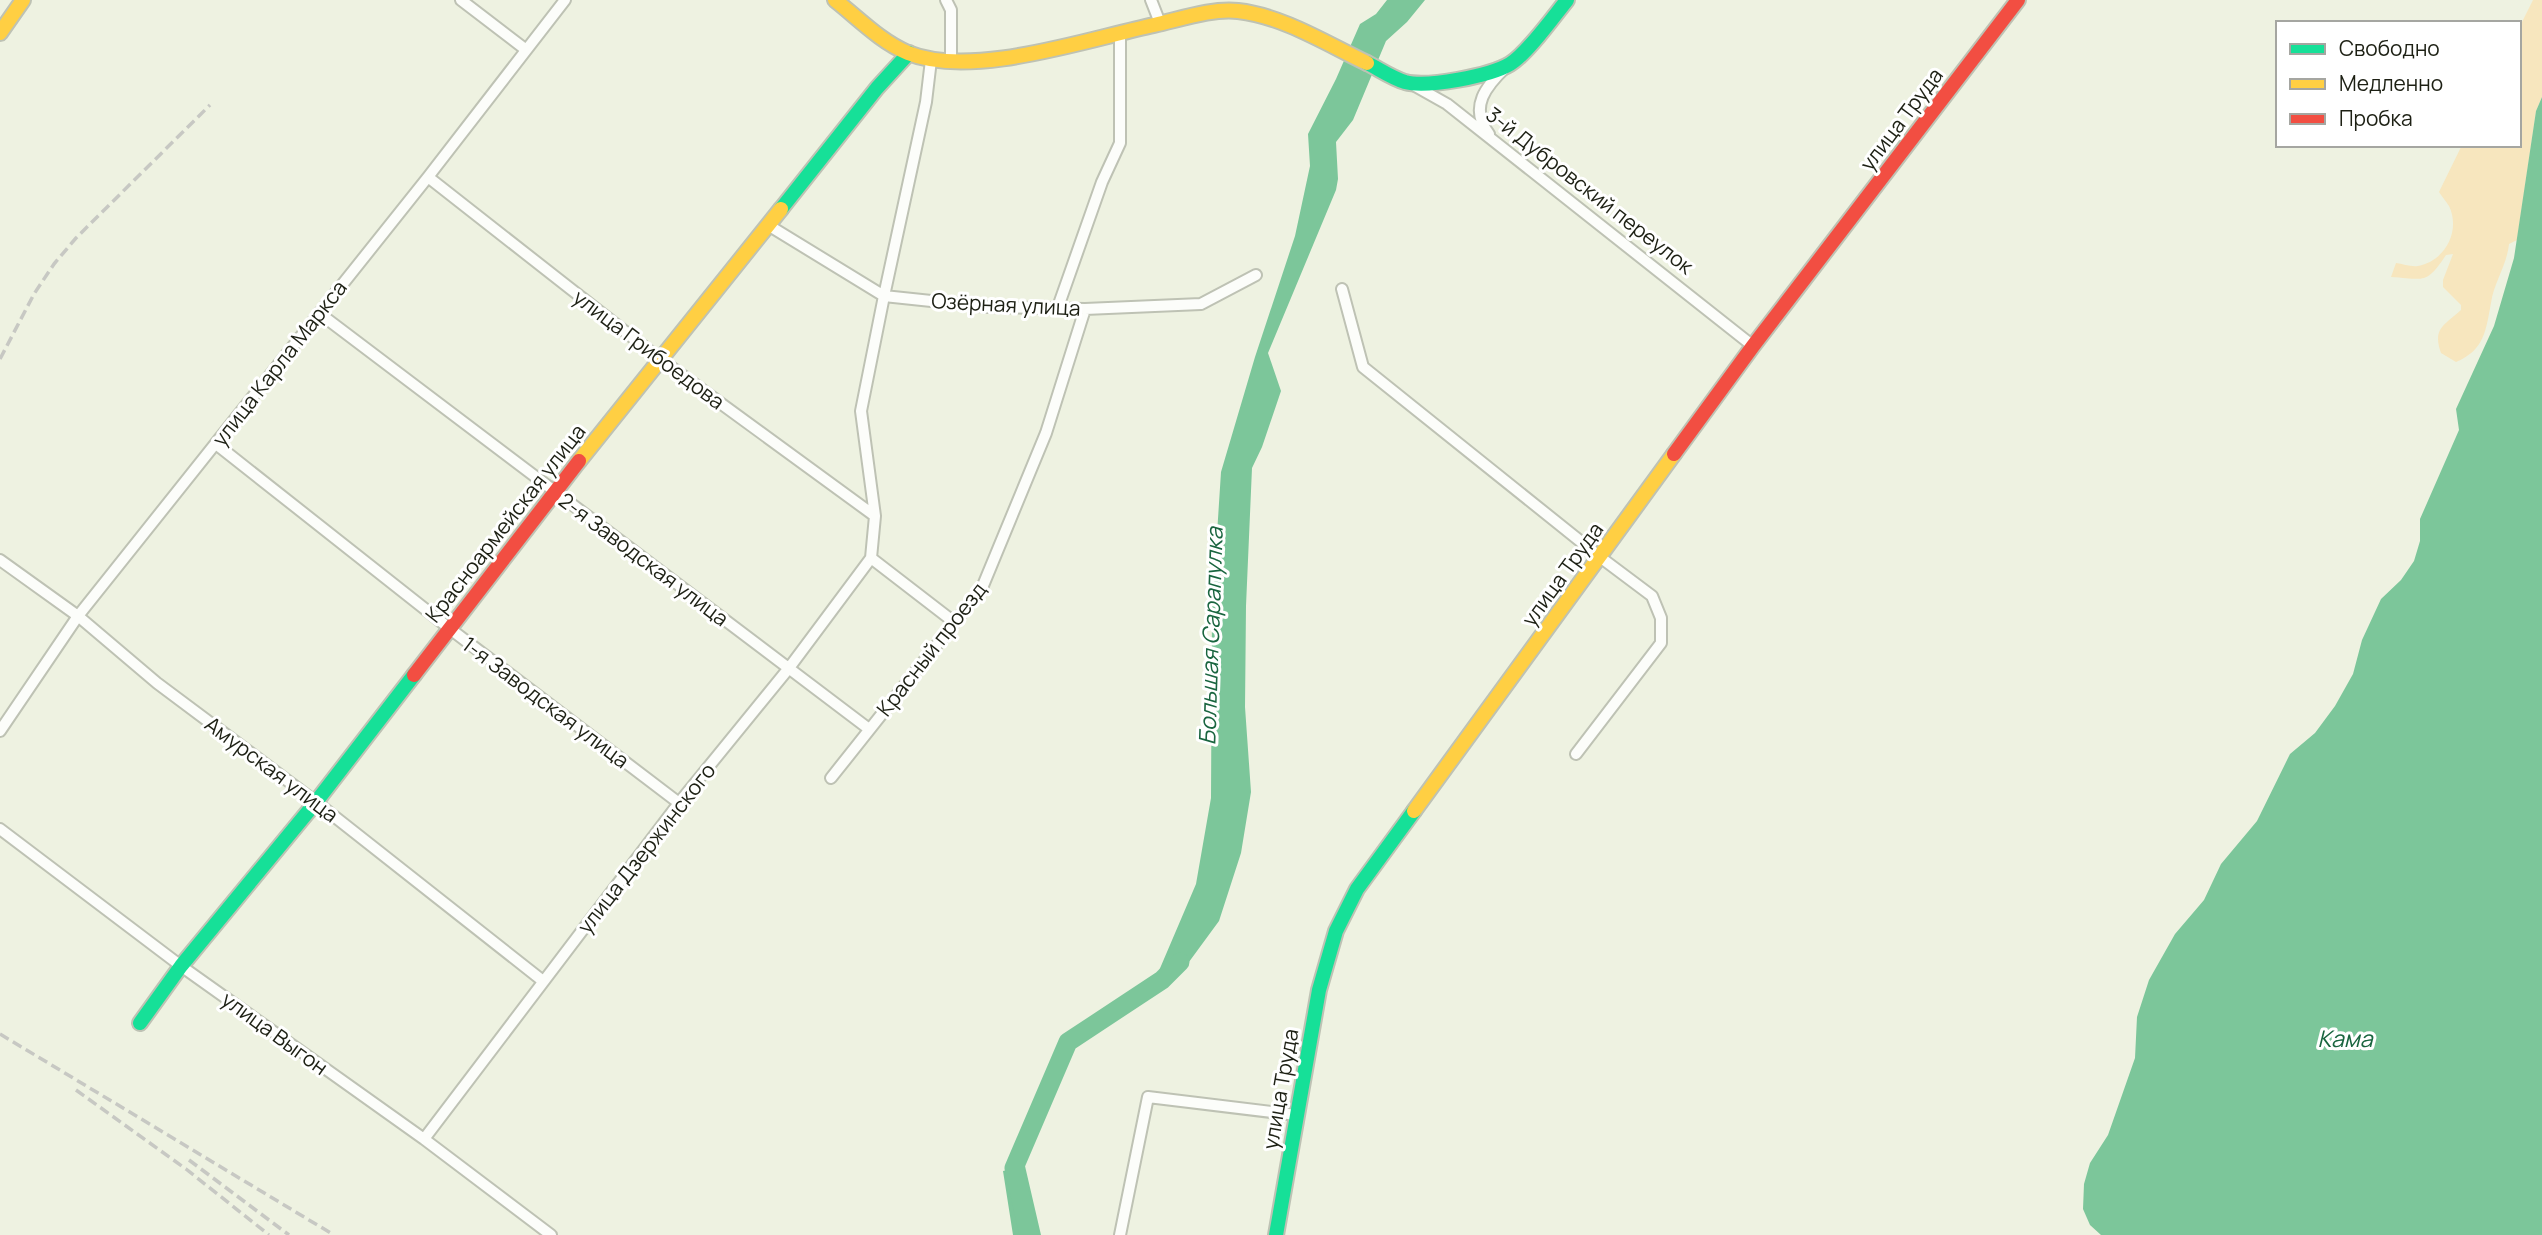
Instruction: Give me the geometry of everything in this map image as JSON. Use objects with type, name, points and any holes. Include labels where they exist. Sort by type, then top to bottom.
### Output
[{"type":"street","points":[[1,30],[23,0]]},
{"type":"street","points":[[461,0],[525,49]]},
{"type":"street","name":"улица Карла Маркса","points":[[0,731],[78,616],[428,177],[565,0]]},
{"type":"street","points":[[835,0],[909,53],[931,60],[986,59],[1216,12],[1238,12],[1284,24],[1400,79],[1429,85],[1454,82],[1510,64]]},
{"type":"street","points":[[946,0],[951,10],[951,61]]},
{"type":"street","points":[[1150,0],[1160,23]]},
{"type":"street","points":[[1495,142],[1485,129],[1481,101],[1489,83],[1536,38],[1567,0]]},
{"type":"street","name":"улица Труда","points":[[1276,1235],[1319,990],[1336,931],[1357,889],[1753,346],[2018,0]]},
{"type":"street","points":[[1058,307],[1102,182],[1120,143],[1120,32]]},
{"type":"street","name":"Красноармейская улица","points":[[140,1023],[181,966],[316,802],[555,491],[877,88],[909,53]]},
{"type":"street","points":[[931,60],[926,102],[861,411],[875,516],[871,558],[954,622]]},
{"type":"street","name":"3-й Дубровский переулок","points":[[1400,79],[1447,104],[1753,346]]},
{"type":"street","name":"улица Грибоедова","points":[[428,177],[660,359],[875,516]]},
{"type":"street","name":"Озёрная улица","points":[[768,225],[884,296],[988,307],[1085,309],[1201,304],[1256,275]]},
{"type":"street","points":[[1342,289],[1363,367],[1652,596],[1661,618],[1661,643],[1576,754]]},
{"type":"street","name":"Красный проезд","points":[[831,778],[982,588],[1046,433],[1085,309]]},
{"type":"street","name":"2-я Заводская улица","points":[[319,313],[869,729]]},
{"type":"street","name":"1-я Заводская улица","points":[[216,444],[449,628],[679,803]]},
{"type":"street","name":"улица Дзержинского","points":[[424,1139],[679,803],[789,668],[871,558]]},
{"type":"street","name":"Амурская улица","points":[[0,560],[78,616],[157,682],[316,802],[543,981]]},
{"type":"street","name":"улица Выгон","points":[[0,829],[181,966],[424,1139],[551,1235]]},
{"type":"street","points":[[1120,1235],[1148,1097],[1296,1115]]},
{"type":"shaded area","points":[[2533,0],[2542,0],[2542,97],[2536,111],[2517,240],[2509,244],[2482,338],[2473,351],[2456,362],[2441,353],[2438,338],[2445,324],[2461,310],[2461,305],[2443,287],[2453,254],[2446,255],[2434,271],[2424,278],[2391,277],[2396,263],[2415,266],[2428,263],[2448,244],[2452,235],[2452,216],[2449,206],[2439,192],[2461,147],[2521,147],[2521,24]]},
{"type":"water","points":[[1387,0],[1425,0],[1407,22],[1386,41],[1353,120],[1336,142],[1336,190],[1268,353],[1281,391],[1252,468],[1245,707],[1251,792],[1241,853],[1219,921],[1186,966],[1164,983],[1158,973],[1196,884],[1211,798],[1212,612],[1221,472],[1295,236],[1310,166],[1308,134],[1360,24],[1376,14]]},
{"type":"water","name":"Кама","points":[[2542,97],[2542,1235],[2101,1235],[2090,1225],[2083,1209],[2084,1184],[2090,1163],[2108,1135],[2135,1058],[2137,1017],[2149,980],[2175,934],[2204,900],[2221,864],[2257,821],[2290,754],[2315,733],[2335,706],[2353,674],[2362,640],[2381,599],[2401,580],[2414,561],[2420,541],[2420,519],[2459,430],[2456,409],[2494,326],[2514,258],[2536,111]]},
{"type":"water","points":[[1025,1166],[1041,1235],[1013,1235],[1003,1171]]},
{"type":"waterway","name":"Большая Сарапулка","points":[[1029,1235],[1014,1168],[1068,1042],[1162,980],[1180,962]]},
{"type":"railway","points":[[0,359],[34,294],[54,264],[76,238],[210,105]]},
{"type":"railway","points":[[0,1034],[334,1235]]},
{"type":"railway","points":[[76,1090],[186,1169],[269,1235]]},
{"type":"railway","points":[[189,1160],[289,1235]]},
{"type":"traffic: fast","points":[[1367,63],[1400,80],[1415,83],[1458,80],[1488,73],[1517,59],[1567,0]]},
{"type":"traffic: fast","points":[[781,209],[877,88],[909,53]]},
{"type":"traffic: fast","points":[[140,1023],[181,966],[316,802],[414,675]]},
{"type":"traffic: fast","points":[[1276,1235],[1319,990],[1336,931],[1357,889],[1414,811]]},
{"type":"traffic: slow","points":[[0,33],[23,0]]},
{"type":"traffic: slow","points":[[835,0],[888,43],[908,53],[934,60],[964,62],[1030,54],[1228,10],[1255,14],[1288,25],[1367,63]]},
{"type":"traffic: slow","points":[[579,461],[781,209]]},
{"type":"traffic: slow","points":[[1414,811],[1674,454]]},
{"type":"traffic: jam","points":[[1674,454],[1753,346],[2018,0]]},
{"type":"traffic: jam","points":[[414,675],[579,461]]}]
